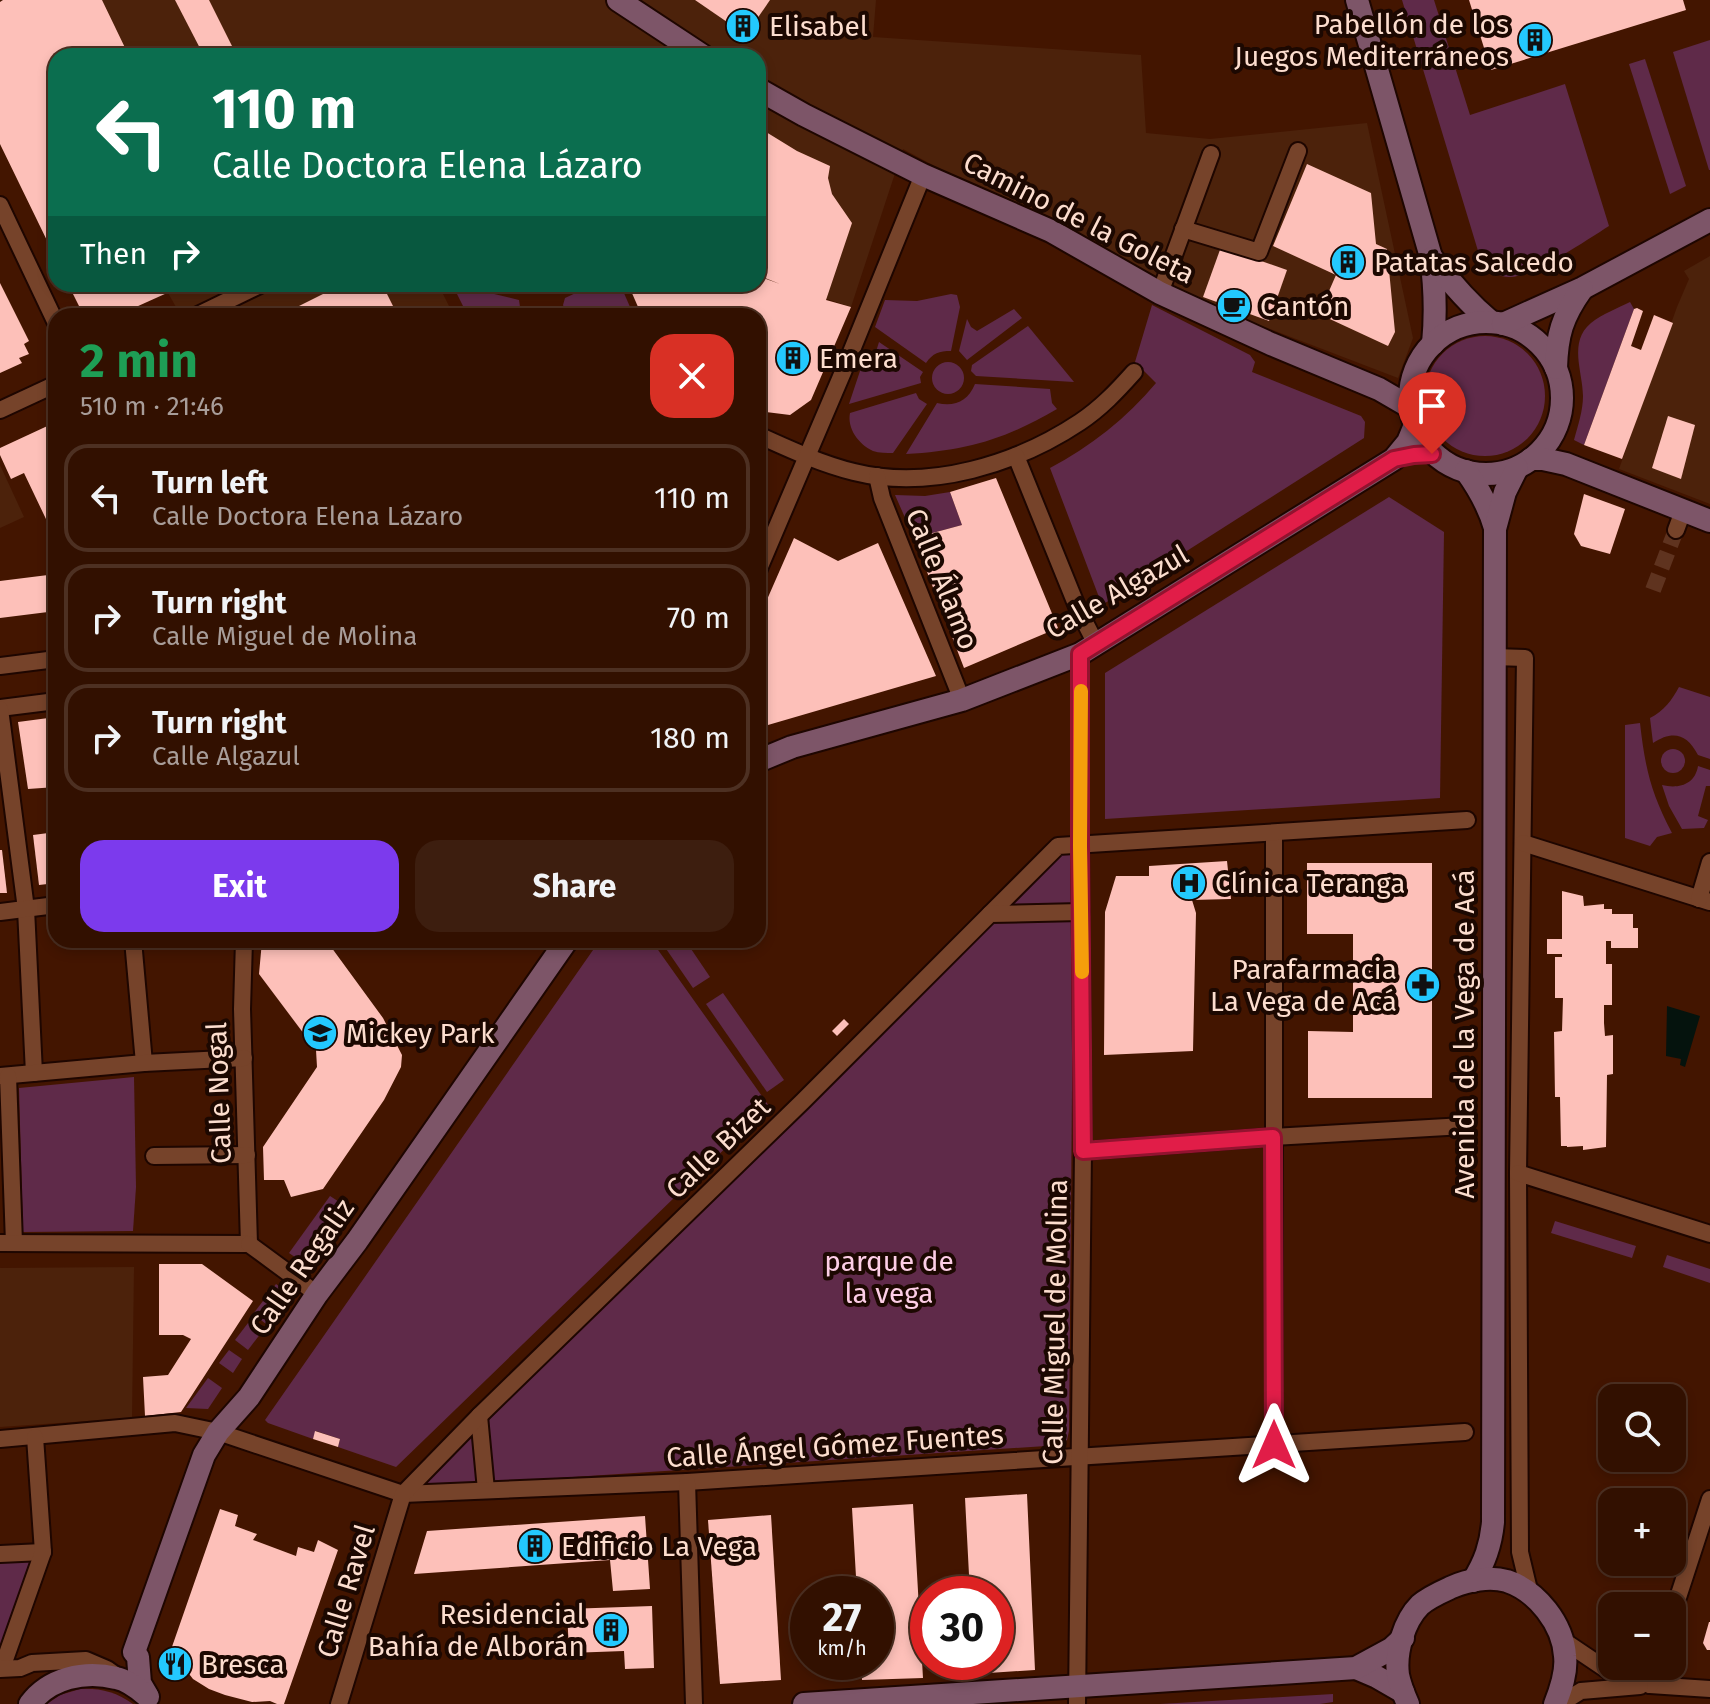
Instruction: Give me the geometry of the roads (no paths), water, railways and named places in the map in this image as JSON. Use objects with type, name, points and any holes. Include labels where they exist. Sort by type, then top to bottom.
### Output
[{"type":"main road","points":[[618,0],[691,48]]},
{"type":"main road","points":[[1357,0],[1431,257],[1436,316],[1433,344]]},
{"type":"main road","name":"Camino de la Goleta","points":[[766,94],[923,175],[1051,231],[1160,293],[1379,389],[1412,408]]},
{"type":"main road","points":[[1566,464],[1543,459],[1509,471],[1490,473],[1450,466],[1432,454],[1423,442],[1412,408],[1412,382],[1420,360],[1433,344],[1466,324],[1497,323],[1583,288],[1710,220]]},
{"type":"main road","points":[[1431,257],[1463,296],[1497,323],[1526,333],[1551,357],[1556,368],[1562,408],[1551,437],[1541,451],[1524,464]]},
{"type":"main road","points":[[1556,368],[1563,320],[1583,288]]},
{"type":"main road","name":"Calle Algazul","points":[[766,758],[792,747],[962,700],[1088,649],[1394,459],[1408,442],[1412,408]]},
{"type":"main road","points":[[1551,437],[1559,458],[1566,464],[1679,521],[1710,521]]},
{"type":"main road","name":"Calle Algazul","points":[[1394,459],[1432,454]]},
{"type":"main road","name":"Avenida de la Vega de Acá","points":[[1508,1582],[1496,1559],[1492,1539],[1495,529],[1505,492],[1524,464]]},
{"type":"main road","name":"Avenida de la Vega de Acá","points":[[1466,471],[1487,505],[1495,529]]},
{"type":"main road","name":"Calle Regaliz","points":[[134,1652],[204,1455],[218,1432],[249,1397],[317,1294],[561,948]]},
{"type":"main road","name":"Avenida de la Vega de Acá","points":[[1473,1581],[1492,1539]]},
{"type":"main road","points":[[1406,1698],[1398,1675],[1408,1623],[1421,1605],[1447,1589],[1460,1583],[1486,1579],[1508,1582],[1530,1594],[1553,1619],[1565,1655],[1565,1673],[1558,1704]]},
{"type":"main road","points":[[804,1704],[1077,1696],[1356,1668],[1391,1649],[1403,1638]]},
{"type":"main road","points":[[108,1674],[134,1652],[138,1657],[140,1683],[151,1700]]},
{"type":"main road","points":[[1356,1668],[1377,1677],[1406,1698]]},
{"type":"main road","points":[[36,1697],[65,1678],[108,1674],[151,1700]]},
{"type":"street","points":[[1183,229],[1259,252],[1298,151]]},
{"type":"street","points":[[1160,293],[1211,154]]},
{"type":"street","points":[[766,552],[923,175]]},
{"type":"street","points":[[0,205],[49,308]]},
{"type":"street","points":[[212,308],[246,292]]},
{"type":"street","points":[[766,439],[807,457],[855,472],[912,478],[952,474],[1016,456],[1047,442],[1082,421],[1110,398],[1134,372]]},
{"type":"street","points":[[0,410],[48,388]]},
{"type":"street","points":[[1016,456],[1078,609],[1088,649]]},
{"type":"street","name":"Calle Álamo","points":[[877,476],[882,498],[962,700]]},
{"type":"street","name":"Calle Miguel de Molina","points":[[1077,1696],[1083,1151],[1080,846],[1088,649]]},
{"type":"street","points":[[1494,657],[1525,658],[1518,1173],[1520,1552],[1530,1594]]},
{"type":"street","points":[[0,666],[48,660]]},
{"type":"street","points":[[34,1073],[26,909],[0,708],[48,702]]},
{"type":"street","name":"Calle Bizet","points":[[403,1494],[1058,846],[1467,820]]},
{"type":"street","points":[[1274,833],[1274,1445]]},
{"type":"street","points":[[1523,843],[1705,901],[1710,862]]},
{"type":"street","points":[[0,912],[48,906]]},
{"type":"street","points":[[990,914],[1081,912]]},
{"type":"street","points":[[134,948],[144,1063]]},
{"type":"street","name":"Calle Nogal","points":[[244,948],[242,1009],[249,1244]]},
{"type":"street","points":[[244,1058],[144,1063],[4,1076],[7,1243],[249,1244],[317,1294]]},
{"type":"street","points":[[1083,1151],[1464,1126]]},
{"type":"street","points":[[154,1156],[247,1155]]},
{"type":"street","points":[[1518,1173],[1710,1234]]},
{"type":"street","points":[[479,1416],[486,1490]]},
{"type":"street","name":"Calle Ángel Gómez Fuentes","points":[[0,1439],[175,1423],[218,1432],[403,1494],[687,1482],[1465,1432]]},
{"type":"street","points":[[35,1437],[43,1552],[1,1668],[20,1668],[32,1672],[38,1677],[36,1697]]},
{"type":"street","points":[[687,1482],[694,1704]]},
{"type":"street","name":"Calle Ravel","points":[[339,1704],[403,1494]]},
{"type":"street","points":[[1680,1592],[1710,1499]]},
{"type":"street","points":[[0,1554],[43,1552]]},
{"type":"street","points":[[1561,1639],[1616,1676],[1650,1685]]},
{"type":"street","points":[[20,1668],[32,1663],[86,1660],[108,1674]]},
{"type":"street","points":[[1650,1685],[1652,1680]]},
{"type":"street","points":[[1558,1704],[1581,1691],[1600,1688],[1650,1685],[1710,1689]]},
{"type":"tunnel","points":[[1653,590],[1676,530]]},
{"type":"place","name":"Elisabel","points":[[743,26]]},
{"type":"place","name":"Pabellón de los Juegos Mediterráneos","points":[[1535,40]]},
{"type":"place","name":"Patatas Salcedo","points":[[1348,262]]},
{"type":"place","name":"Cantón","points":[[1234,306]]},
{"type":"place","name":"Emera","points":[[793,358]]},
{"type":"place","name":"Clínica Teranga","points":[[1189,883]]},
{"type":"place","name":"Parafarmacia La Vega de Acá","points":[[1423,985]]},
{"type":"place","name":"Mickey Park","points":[[320,1033]]},
{"type":"place","name":"Edificio La Vega","points":[[535,1546]]},
{"type":"place","name":"Residencial Bahía de Alborán","points":[[611,1630]]},
{"type":"place","name":"Bresca","points":[[175,1664]]},
{"type":"park label","name":"parque de la vega","points":[[889,1277]]}]
